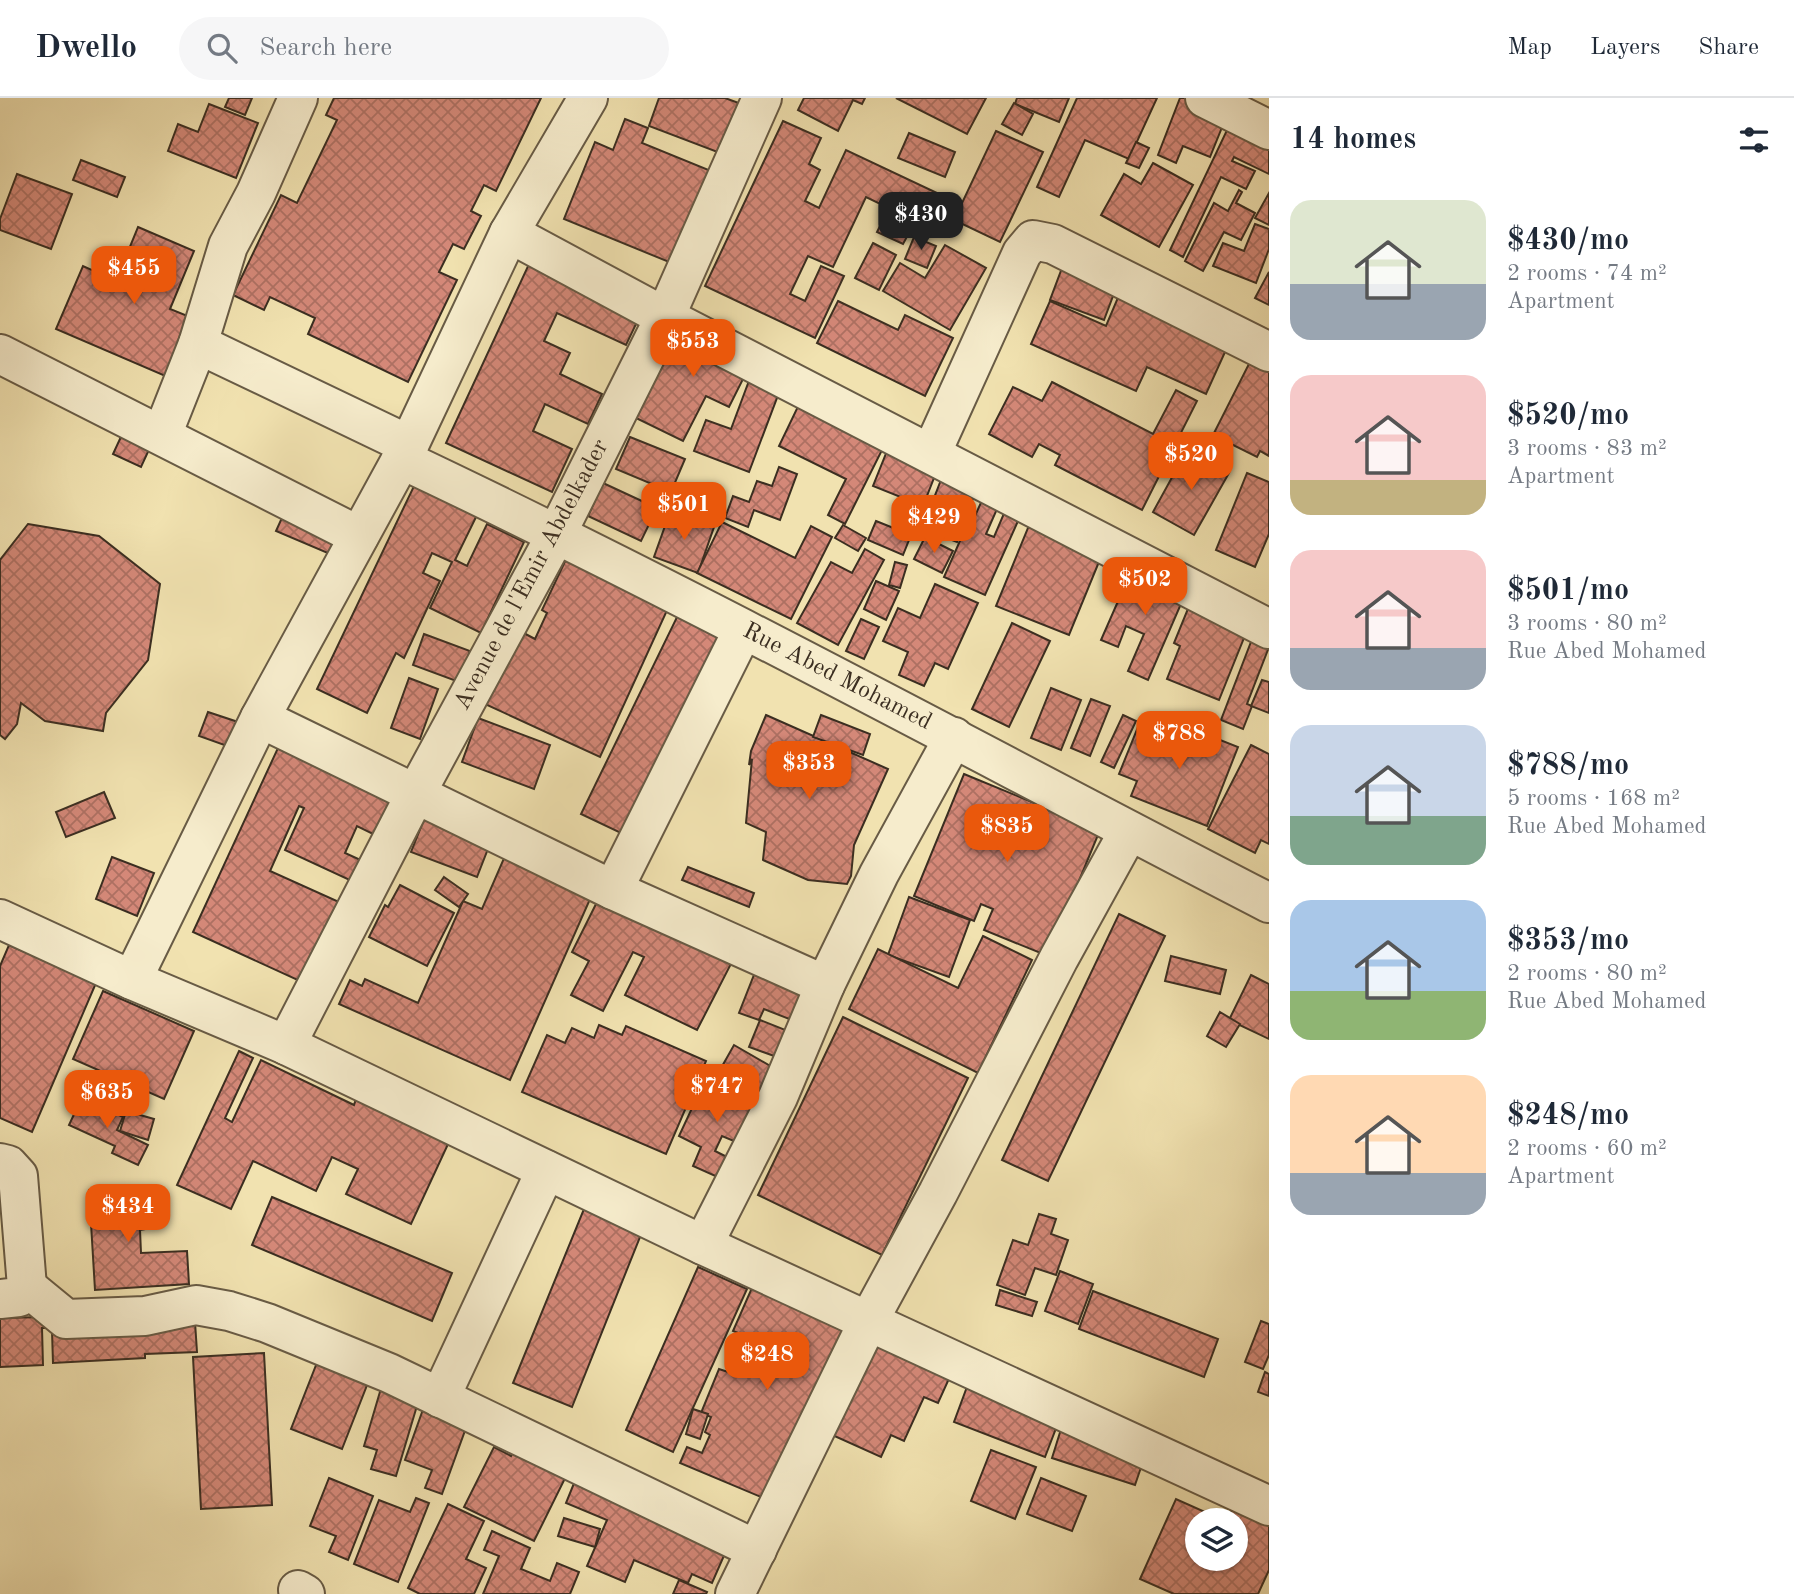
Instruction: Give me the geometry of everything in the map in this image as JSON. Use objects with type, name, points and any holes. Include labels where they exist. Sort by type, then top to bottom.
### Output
[{"type":"street","points":[[162,435],[198,344],[229,246],[256,194],[298,98]]},
{"type":"street","points":[[132,980],[260,718],[405,452],[509,233],[588,98]]},
{"type":"street","name":"Avenue de l'Emir Abdelkader","points":[[286,1045],[415,795],[556,533],[665,317],[762,98]]},
{"type":"street","points":[[1205,98],[1269,130]]},
{"type":"street","points":[[509,233],[665,317],[1269,629]]},
{"type":"street","points":[[931,454],[1022,253],[1033,240],[1053,244],[1269,352]]},
{"type":"street","name":"Rue Abed Mohamed","points":[[198,344],[1269,903]]},
{"type":"street","points":[[0,354],[359,536]]},
{"type":"street","points":[[613,890],[743,630]]},
{"type":"street","points":[[260,718],[613,890],[825,985]]},
{"type":"street","points":[[703,1245],[778,1097],[825,985],[879,874],[954,737]]},
{"type":"street","points":[[735,1594],[869,1320],[938,1193],[1052,970],[1129,831]]},
{"type":"street","points":[[0,919],[132,980],[286,1045],[703,1245],[1269,1506]]},
{"type":"street","points":[[0,1163],[8,1165],[18,1176],[14,1293],[66,1319],[145,1316],[196,1305],[229,1311],[376,1368],[757,1550]]},
{"type":"street","points":[[440,1398],[546,1170]]},
{"type":"building","points":[[229,98],[252,98],[245,115],[225,107]]},
{"type":"building","points":[[334,98],[541,98],[496,191],[484,185],[471,211],[481,216],[464,249],[453,244],[439,272],[457,280],[408,382],[308,334],[315,318],[270,297],[264,310],[233,295],[281,195],[297,203],[337,120],[326,115]]},
{"type":"building","points":[[659,98],[725,98],[747,106],[728,156],[649,126]]},
{"type":"building","points":[[804,98],[865,98],[862,104],[853,100],[838,131],[798,110]]},
{"type":"building","points":[[896,98],[986,98],[967,134]]},
{"type":"building","points":[[1017,98],[1069,98],[1059,122],[1015,104]]},
{"type":"building","points":[[1077,98],[1157,98],[1129,159],[1085,140],[1059,197],[1037,187]]},
{"type":"building","points":[[1180,98],[1233,100],[1210,157],[1183,146],[1176,163],[1158,155]]},
{"type":"building","points":[[1014,103],[1033,114],[1022,135],[1002,124]]},
{"type":"building","points":[[209,104],[258,123],[236,178],[168,151],[178,124],[198,132]]},
{"type":"building","points":[[1238,107],[1269,121],[1269,174],[1234,157],[1232,161],[1255,171],[1246,189],[1221,177],[1183,257],[1170,250]]},
{"type":"building","points":[[625,119],[648,128],[642,143],[711,171],[674,264],[564,219],[595,142],[613,150]]},
{"type":"building","points":[[783,121],[821,138],[809,164],[820,170],[805,201],[819,208],[846,150],[937,193],[922,224],[866,197],[833,267],[808,256],[790,294],[805,301],[821,266],[844,276],[815,338],[705,286]]},
{"type":"building","points":[[996,131],[1043,152],[1000,242],[954,220]]},
{"type":"building","points":[[909,133],[955,152],[945,177],[898,158]]},
{"type":"building","points":[[1136,142],[1149,148],[1139,168],[1126,163]]},
{"type":"building","points":[[81,160],[125,177],[117,197],[73,180]]},
{"type":"building","points":[[1153,163],[1193,185],[1159,247],[1101,215],[1124,174],[1141,184]]},
{"type":"building","points":[[17,174],[72,194],[51,249],[0,230],[0,219]]},
{"type":"building","points":[[1239,190],[1242,192],[1236,203],[1255,213],[1241,240],[1224,232],[1203,271],[1185,261],[1214,203],[1228,211]]},
{"type":"building","points":[[1269,193],[1269,225],[1255,218]]},
{"type":"building","points":[[883,220],[909,233],[903,244],[877,232]]},
{"type":"building","points":[[1255,224],[1269,229],[1269,249],[1256,283],[1213,266],[1223,243],[1244,251]]},
{"type":"building","points":[[138,227],[194,251],[170,309],[195,319],[170,378],[56,329],[83,266],[116,281]]},
{"type":"building","points":[[914,237],[936,246],[927,268],[905,259]]},
{"type":"building","points":[[873,243],[896,255],[879,290],[855,278]]},
{"type":"building","points":[[945,245],[986,268],[950,330],[883,291],[900,263],[925,278]]},
{"type":"building","points":[[536,249],[647,301],[626,345],[557,313],[544,341],[570,353],[560,374],[602,394],[588,424],[545,404],[533,431],[572,449],[552,492],[446,443]]},
{"type":"building","points":[[1068,252],[1122,272],[1104,320],[1050,300]]},
{"type":"building","points":[[1269,272],[1269,305],[1255,298]]},
{"type":"building","points":[[1125,281],[1235,330],[1206,394],[1147,367],[1136,391],[1031,344],[1050,301],[1106,326]]},
{"type":"building","points":[[838,301],[898,330],[905,315],[953,338],[925,396],[817,343]]},
{"type":"building","points":[[684,319],[755,355],[729,407],[706,396],[683,441],[634,417]]},
{"type":"building","points":[[1257,348],[1269,354],[1269,456],[1260,451],[1257,457],[1213,435]]},
{"type":"building","points":[[753,370],[783,382],[749,472],[694,451],[706,420],[731,429]]},
{"type":"building","points":[[1052,382],[1153,434],[1176,390],[1197,401],[1142,510],[1055,465],[1060,455],[1039,444],[1032,457],[989,434],[1013,387],[1042,401]]},
{"type":"building","points":[[804,394],[889,436],[845,524],[828,515],[846,479],[779,446]]},
{"type":"building","points":[[125,428],[153,441],[141,467],[113,454]]},
{"type":"building","points":[[630,437],[685,459],[671,492],[616,469]]},
{"type":"building","points":[[891,441],[941,460],[923,506],[873,486]]},
{"type":"building","points":[[1187,450],[1229,473],[1194,535],[1153,512]]},
{"type":"building","points":[[779,467],[797,474],[780,520],[754,510],[748,527],[725,518],[733,496],[749,502],[757,481],[772,486]]},
{"type":"building","points":[[946,467],[980,479],[957,542],[922,529]]},
{"type":"building","points":[[1247,473],[1269,482],[1269,534],[1255,567],[1216,550]]},
{"type":"building","points":[[603,483],[657,508],[641,541],[588,516]]},
{"type":"building","points":[[415,484],[478,513],[455,560],[467,566],[487,524],[524,542],[481,633],[430,608],[452,562],[432,553],[423,573],[440,581],[404,658],[396,653],[367,713],[317,689]]},
{"type":"building","points":[[988,487],[1004,493],[986,534],[994,537],[1011,497],[1026,503],[985,595],[944,577]]},
{"type":"building","points":[[700,499],[725,511],[720,521],[696,509]]},
{"type":"building","points":[[1037,506],[1110,535],[1069,635],[996,606]]},
{"type":"building","points":[[286,509],[339,532],[330,554],[276,531]]},
{"type":"building","points":[[670,512],[714,527],[698,573],[654,557]]},
{"type":"building","points":[[876,521],[911,535],[903,555],[868,540]]},
{"type":"building","points":[[722,522],[795,558],[811,526],[832,537],[791,619],[697,573]]},
{"type":"building","points":[[28,524],[99,536],[160,584],[148,660],[106,713],[103,731],[45,721],[21,703],[17,724],[5,739],[0,735],[0,560]]},
{"type":"building","points":[[843,525],[866,538],[858,551],[835,538]]},
{"type":"building","points":[[925,537],[953,551],[942,573],[914,559]]},
{"type":"building","points":[[865,549],[884,560],[838,645],[797,623],[831,562],[852,573]]},
{"type":"building","points":[[569,553],[669,606],[600,757],[485,704],[518,630],[535,639],[547,613],[542,610]]},
{"type":"building","points":[[895,562],[907,565],[900,588],[889,585]]},
{"type":"building","points":[[1133,567],[1187,590],[1148,680],[1128,671],[1144,634],[1126,626],[1118,647],[1101,640]]},
{"type":"building","points":[[876,581],[899,591],[886,620],[864,609]]},
{"type":"building","points":[[935,584],[978,603],[948,669],[935,663],[924,686],[899,675],[908,652],[883,641],[898,608],[920,618]]},
{"type":"building","points":[[1196,589],[1254,613],[1219,700],[1167,679],[1180,646],[1174,643]]},
{"type":"building","points":[[678,615],[719,635],[623,834],[581,814]]},
{"type":"building","points":[[861,619],[879,627],[864,659],[846,651]]},
{"type":"building","points":[[1259,621],[1269,647],[1247,704],[1252,706],[1243,729],[1221,720]]},
{"type":"building","points":[[1012,623],[1050,641],[1009,727],[972,709]]},
{"type":"building","points":[[424,634],[470,651],[459,682],[413,665]]},
{"type":"building","points":[[409,678],[438,689],[420,739],[391,728]]},
{"type":"building","points":[[1262,680],[1269,682],[1269,713],[1251,706]]},
{"type":"building","points":[[1051,688],[1081,700],[1061,750],[1031,738]]},
{"type":"building","points":[[1091,699],[1110,706],[1090,756],[1071,748]]},
{"type":"building","points":[[208,712],[238,722],[230,747],[199,736]]},
{"type":"building","points":[[766,715],[888,769],[854,845],[851,876],[847,884],[808,880],[763,860],[766,832],[746,823],[751,751]]},
{"type":"building","points":[[821,715],[870,734],[863,755],[813,737]]},
{"type":"building","points":[[1123,715],[1136,721],[1114,768],[1101,762]]},
{"type":"building","points":[[478,718],[550,745],[534,789],[462,762]]},
{"type":"building","points":[[290,722],[405,774],[377,836],[357,826],[345,853],[365,862],[356,883],[285,850],[304,808],[299,806],[270,871],[339,902],[302,982],[193,932]]},
{"type":"building","points":[[1140,722],[1185,740],[1190,728],[1238,747],[1207,826],[1131,796],[1137,781],[1119,774]]},
{"type":"building","points":[[1251,745],[1269,754],[1269,844],[1261,840],[1255,853],[1208,829]]},
{"type":"building","points":[[964,774],[1100,830],[1048,956],[984,930],[993,909],[981,904],[974,921],[914,896]]},
{"type":"building","points":[[104,792],[115,818],[66,837],[56,812]]},
{"type":"building","points":[[433,797],[498,823],[477,877],[411,852]]},
{"type":"building","points":[[515,833],[602,872],[510,1080],[339,1004],[350,980],[362,986],[365,979],[418,1003],[463,901],[482,909]]},
{"type":"building","points":[[112,857],[154,873],[137,916],[96,899]]},
{"type":"building","points":[[688,867],[754,893],[749,907],[682,880]]},
{"type":"building","points":[[444,877],[468,894],[459,907],[435,890]]},
{"type":"building","points":[[607,882],[734,958],[697,1030],[625,995],[644,957],[633,952],[603,1011],[571,995],[589,961],[572,952]]},
{"type":"building","points":[[400,885],[454,913],[427,966],[369,937],[385,905],[388,907]]},
{"type":"building","points":[[909,897],[970,920],[949,977],[888,955]]},
{"type":"building","points":[[1119,914],[1165,936],[1048,1181],[1002,1160]]},
{"type":"building","points":[[983,936],[1032,960],[978,1073],[849,1009],[878,949],[958,988]]},
{"type":"building","points":[[9,945],[96,983],[32,1132],[0,1118],[0,966]]},
{"type":"building","points":[[1171,956],[1226,970],[1220,994],[1165,981]]},
{"type":"building","points":[[761,957],[820,981],[802,1024],[764,1009],[759,1020],[739,1013]]},
{"type":"building","points":[[1251,975],[1269,984],[1269,1039],[1229,1020]]},
{"type":"building","points":[[103,991],[194,1031],[164,1099],[73,1059]]},
{"type":"building","points":[[1220,1012],[1240,1024],[1226,1047],[1207,1036]]},
{"type":"building","points":[[843,1017],[968,1078],[882,1255],[758,1195]]},
{"type":"building","points":[[760,1020],[798,1035],[788,1061],[749,1047]]},
{"type":"building","points":[[599,1025],[622,1035],[626,1026],[706,1061],[666,1154],[522,1092],[547,1035],[565,1043],[572,1028],[594,1038]]},
{"type":"building","points":[[734,1045],[779,1071],[765,1096],[720,1070]]},
{"type":"building","points":[[239,1051],[253,1058],[225,1118],[232,1122],[261,1060],[354,1105],[356,1099],[449,1142],[411,1224],[346,1194],[358,1169],[332,1157],[316,1191],[253,1161],[231,1209],[177,1185]]},
{"type":"building","points":[[706,1078],[760,1103],[741,1144],[722,1136],[715,1151],[731,1159],[722,1179],[693,1166],[701,1147],[679,1136]]},
{"type":"building","points":[[82,1097],[123,1117],[117,1130],[148,1145],[138,1165],[112,1153],[115,1146],[69,1125]]},
{"type":"building","points":[[126,1111],[154,1119],[148,1140],[120,1131]]},
{"type":"building","points":[[144,1187],[146,1229],[140,1230],[141,1253],[187,1251],[189,1284],[95,1290],[89,1190]]},
{"type":"building","points":[[272,1197],[452,1273],[432,1321],[252,1245]]},
{"type":"building","points":[[586,1204],[644,1227],[572,1407],[513,1383]]},
{"type":"building","points":[[1039,1214],[1056,1219],[1051,1234],[1068,1240],[1056,1275],[1035,1268],[1025,1295],[997,1285],[1013,1240],[1028,1245]]},
{"type":"building","points":[[698,1267],[747,1289],[673,1452],[626,1430]]},
{"type":"building","points":[[1060,1271],[1093,1284],[1078,1324],[1045,1311]]},
{"type":"building","points":[[755,1281],[848,1320],[773,1502],[680,1463],[687,1447],[702,1453],[710,1435],[705,1432],[711,1417],[701,1413],[719,1369],[728,1372],[737,1352],[766,1364],[773,1347],[733,1331]]},
{"type":"building","points":[[1000,1290],[1037,1302],[1032,1316],[996,1305]]},
{"type":"building","points":[[1093,1291],[1218,1339],[1204,1377],[1079,1329]]},
{"type":"building","points":[[194,1307],[197,1352],[53,1363],[52,1331]]},
{"type":"building","points":[[88,1316],[87,1327],[42,1328],[43,1365],[0,1367],[0,1318]]},
{"type":"building","points":[[1261,1321],[1269,1324],[1269,1355],[1263,1369],[1245,1362]]},
{"type":"building","points":[[879,1326],[957,1361],[938,1403],[924,1397],[904,1441],[891,1435],[881,1457],[830,1434]]},
{"type":"building","points":[[329,1332],[380,1352],[342,1449],[291,1429]]},
{"type":"building","points":[[264,1353],[272,1505],[201,1509],[193,1357]]},
{"type":"building","points":[[387,1368],[425,1379],[396,1476],[371,1469],[377,1450],[364,1446]]},
{"type":"building","points":[[1265,1372],[1269,1374],[1269,1396],[1258,1392]]},
{"type":"building","points":[[971,1376],[1063,1410],[1045,1457],[954,1422]]},
{"type":"building","points":[[431,1387],[475,1403],[442,1494],[425,1488],[432,1470],[405,1460]]},
{"type":"building","points":[[693,1409],[708,1414],[700,1439],[686,1434]]},
{"type":"building","points":[[1067,1410],[1151,1438],[1135,1485],[1052,1458]]},
{"type":"building","points":[[526,1424],[579,1450],[534,1541],[464,1507],[494,1447],[511,1456]]},
{"type":"building","points":[[991,1450],[1036,1467],[1015,1519],[971,1501]]},
{"type":"building","points":[[583,1461],[737,1526],[712,1583],[692,1574],[688,1583],[634,1560],[625,1582],[587,1566],[607,1520],[566,1503]]},
{"type":"building","points":[[329,1478],[373,1496],[348,1560],[329,1552],[336,1536],[310,1526]]},
{"type":"building","points":[[1041,1478],[1086,1496],[1072,1531],[1027,1514]]},
{"type":"building","points":[[1240,1492],[1269,1505],[1269,1570],[1258,1594],[1174,1594],[1140,1579],[1176,1499],[1196,1508],[1185,1508],[1185,1571],[1248,1571],[1248,1508],[1233,1508]]},
{"type":"building","points":[[416,1498],[429,1503],[398,1582],[354,1564],[379,1500],[410,1512]]},
{"type":"building","points":[[448,1504],[484,1521],[466,1559],[486,1568],[474,1594],[420,1594],[408,1588]]},
{"type":"building","points":[[564,1518],[600,1529],[595,1547],[558,1536]]},
{"type":"building","points":[[492,1531],[530,1548],[521,1569],[550,1581],[557,1563],[579,1572],[570,1594],[483,1594],[499,1556],[484,1550]]},
{"type":"building","points":[[679,1580],[707,1592],[673,1594]]}]
